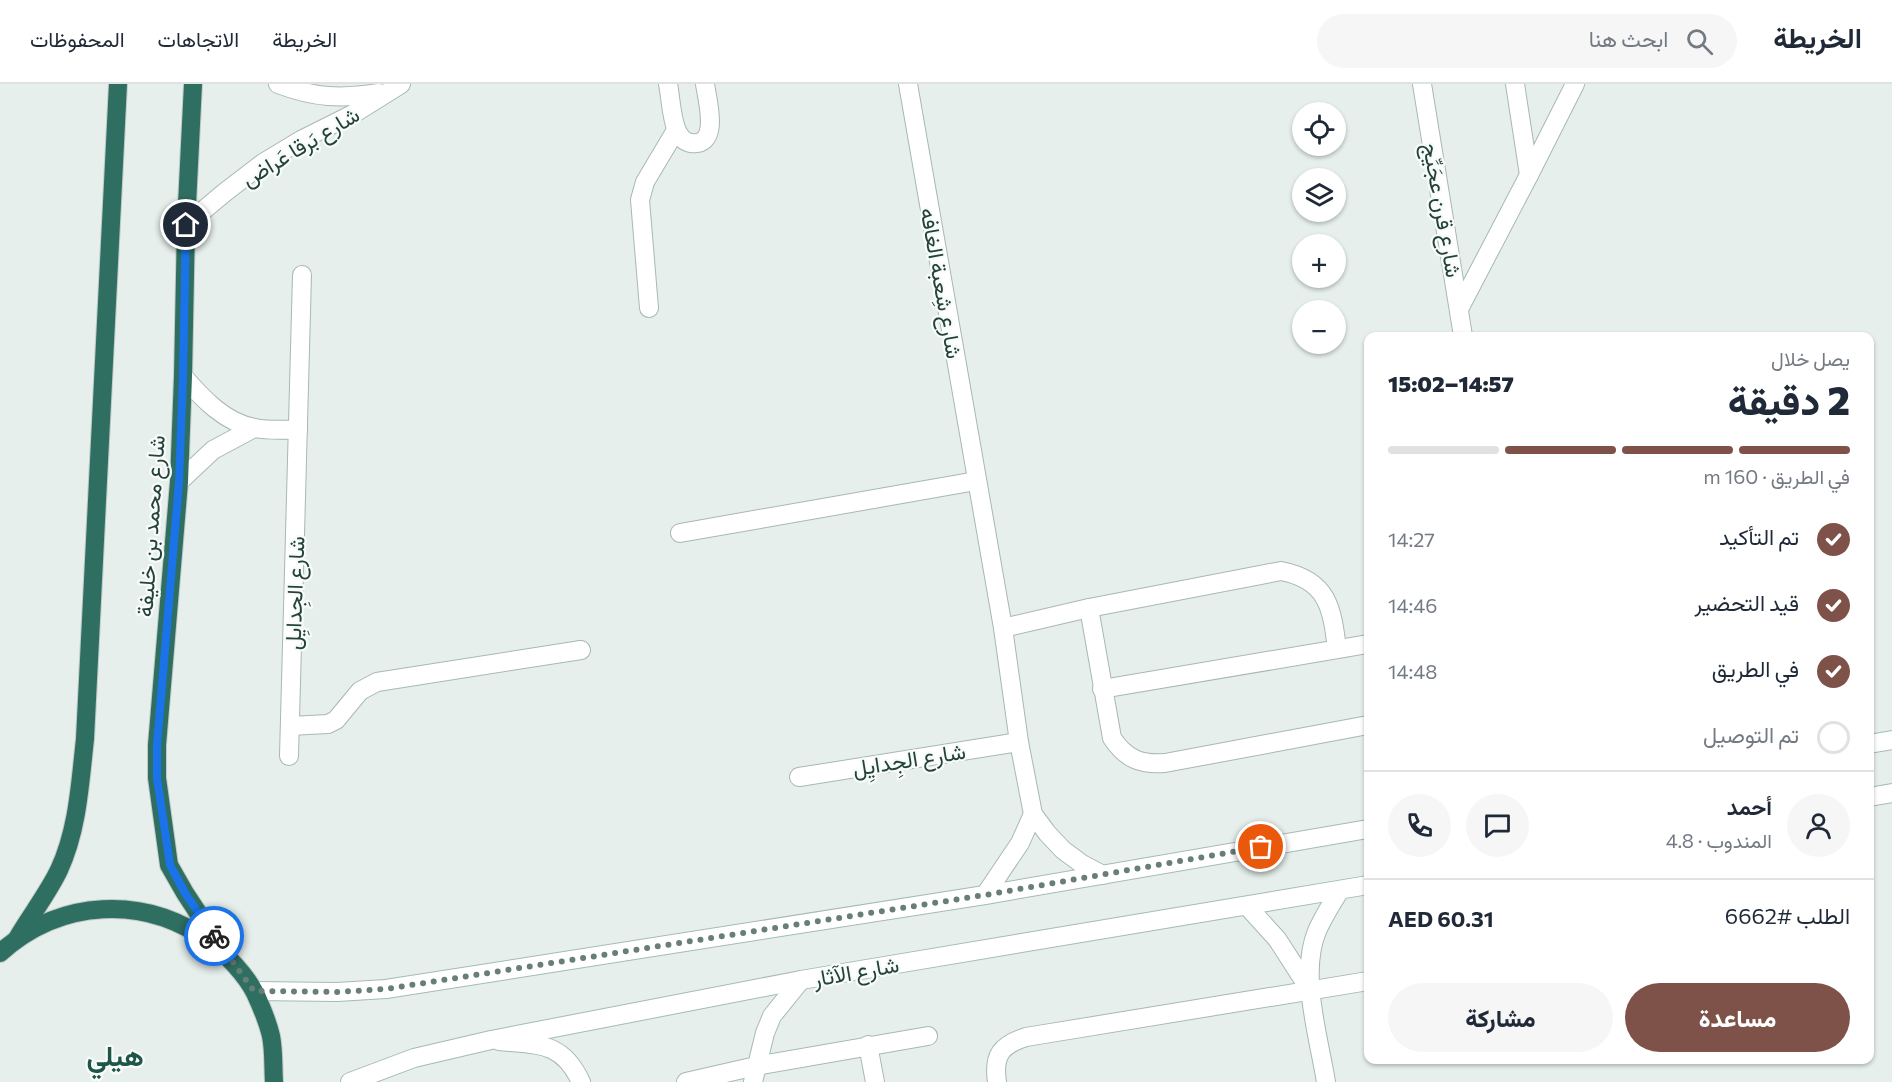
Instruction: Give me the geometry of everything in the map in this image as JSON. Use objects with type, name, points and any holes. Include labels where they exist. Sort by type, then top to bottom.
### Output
[{"type":"highway","points":[[0,954],[18,937],[59,870],[74,829],[81,780],[85,739],[118,84]]},
{"type":"highway","name":"شارع محمد بن خليفة","points":[[193,84],[186,225],[179,482],[157,745],[157,778],[170,865],[185,893],[225,954]]},
{"type":"highway","points":[[18,937],[58,917],[102,908],[147,912],[189,927],[225,954],[254,991],[271,1036],[274,1082]]},
{"type":"street","name":"شارع بَرقا عَراض","points":[[279,84],[304,94],[349,98],[394,88]]},
{"type":"street","points":[[668,84],[676,130],[682,138],[692,143],[702,141],[709,133],[711,123],[705,84]]},
{"type":"street","name":"شارع شِعبة الغافه","points":[[908,84],[976,481],[1004,628],[1019,742],[1033,814],[1063,850],[1082,864],[1103,875]]},
{"type":"street","name":"شارع قرن عجَيِّج","points":[[1422,84],[1462,332]]},
{"type":"street","points":[[1515,84],[1529,176]]},
{"type":"street","points":[[1459,309],[1575,84]]},
{"type":"street","name":"شارع بَرقا عَراض","points":[[186,225],[263,163],[301,140],[353,114],[394,88]]},
{"type":"street","points":[[649,308],[640,200],[645,182],[676,130]]},
{"type":"street","name":"شارع الجِدايِل","points":[[289,756],[302,275]]},
{"type":"street","points":[[183,376],[214,408],[233,420],[254,428],[298,430]]},
{"type":"street","points":[[179,482],[213,450],[254,428]]},
{"type":"street","points":[[680,533],[976,481]]},
{"type":"street","points":[[1004,628],[1089,608],[1281,571],[1303,577],[1321,591],[1329,604],[1337,649]]},
{"type":"street","points":[[1089,608],[1112,738],[1119,749],[1140,763],[1165,763],[1364,726]]},
{"type":"street","points":[[1102,689],[1364,645]]},
{"type":"street","points":[[290,726],[328,724],[336,720],[360,691],[377,682],[581,650]]},
{"type":"street","points":[[1874,743],[1892,740]]},
{"type":"street","name":"شارع الجِدايِل","points":[[799,777],[1019,742]]},
{"type":"street","points":[[1874,796],[1892,793]]},
{"type":"street","points":[[985,895],[1020,843],[1033,814]]},
{"type":"street","points":[[254,991],[337,992],[386,989],[985,895],[1364,830]]},
{"type":"street","name":"شارع الآثار","points":[[350,1082],[414,1058],[491,1040],[801,980],[1364,886]]},
{"type":"street","points":[[1326,1082],[1310,991],[1310,961],[1316,932],[1340,890]]},
{"type":"street","points":[[1247,906],[1277,939],[1295,964],[1310,991]]},
{"type":"street","points":[[755,1074],[772,1016],[801,980]]},
{"type":"street","points":[[997,1082],[996,1062],[1000,1051],[1011,1041],[1026,1036],[1364,982]]},
{"type":"street","points":[[686,1082],[755,1074],[868,1045],[928,1036]]},
{"type":"street","points":[[491,1040],[549,1046],[568,1060],[581,1082]]},
{"type":"street","points":[[868,1045],[875,1082]]},
{"type":"way so far","points":[[214,936],[254,991],[337,992],[386,989],[985,895],[1261,847]]},
{"type":"district","name":"هيلي","points":[[115,1055]]},
{"type":"route","points":[[186,225],[179,482],[157,745],[157,778],[170,865],[185,893],[214,936]]}]
